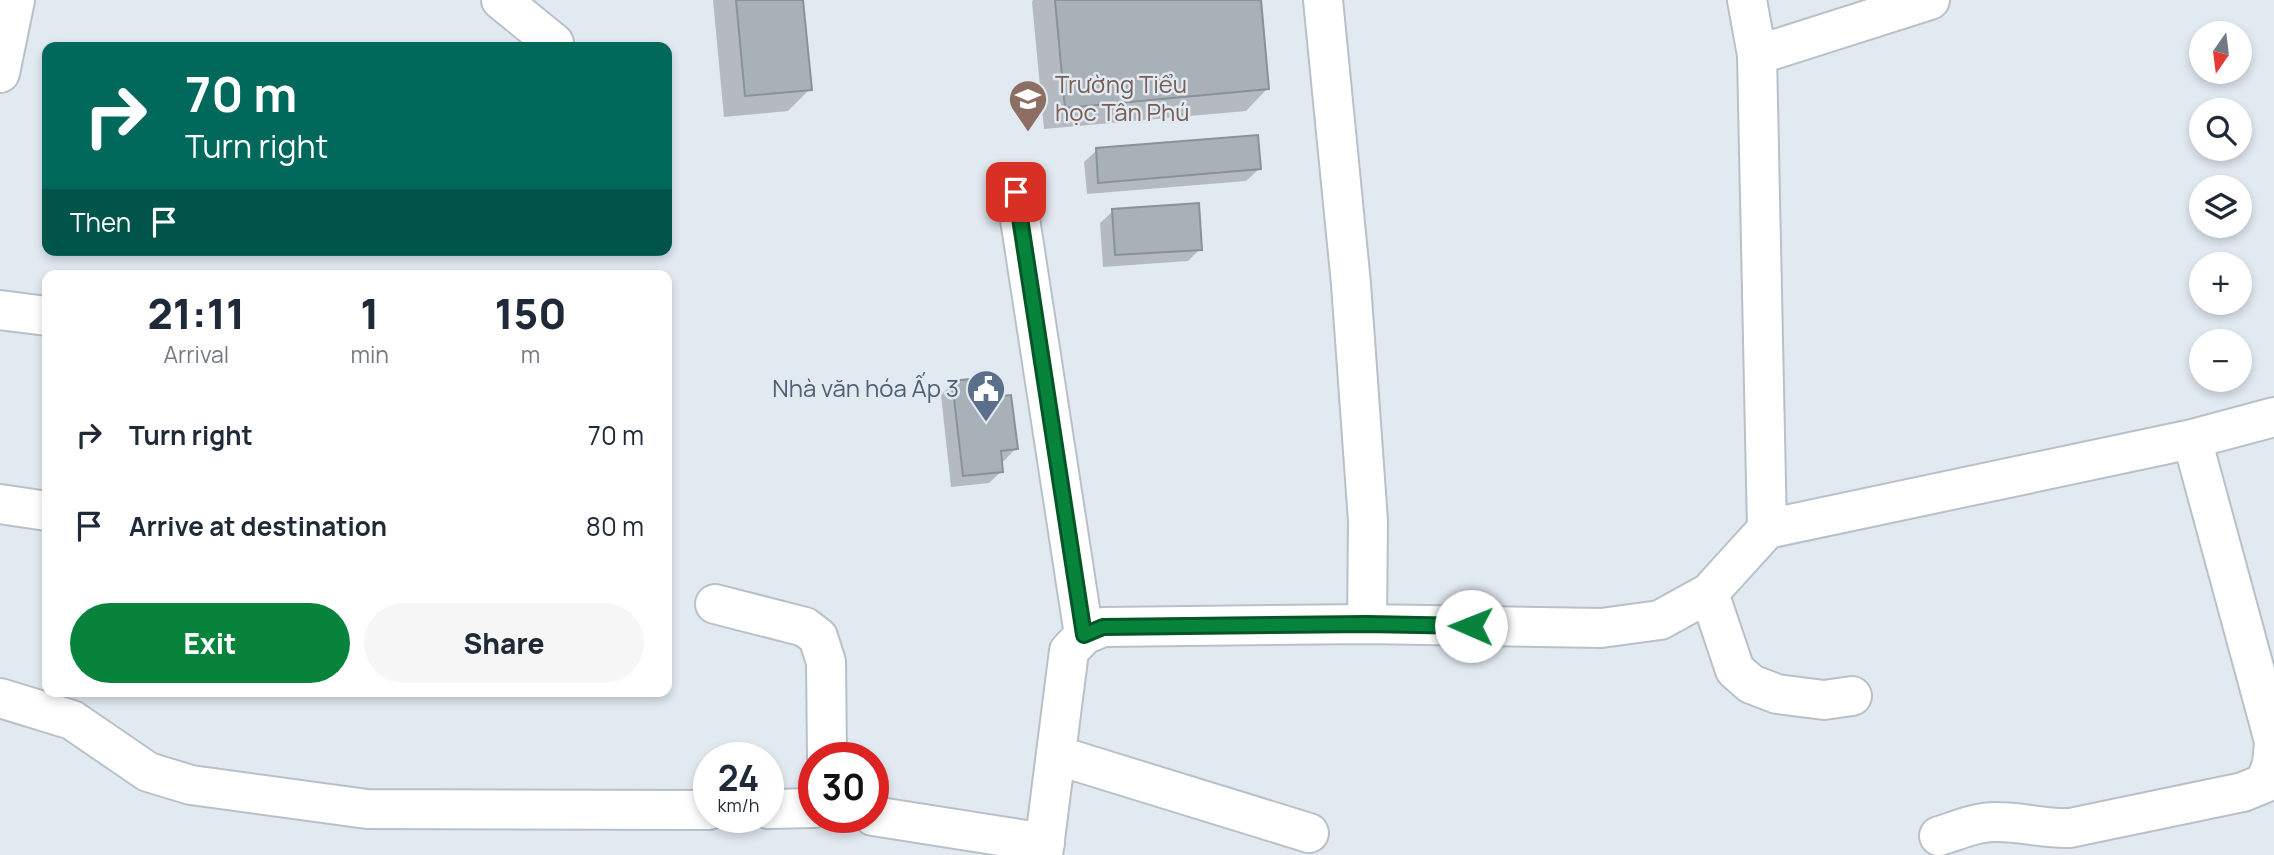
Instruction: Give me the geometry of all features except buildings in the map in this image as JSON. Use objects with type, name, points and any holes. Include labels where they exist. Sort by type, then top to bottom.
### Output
[{"type":"street","points":[[0,73],[15,0]]},
{"type":"street","points":[[501,0],[553,42]]},
{"type":"street","points":[[1323,0],[1351,284],[1368,521],[1367,624]]},
{"type":"street","points":[[1747,0],[1757,55],[1767,529]]},
{"type":"street","points":[[1757,55],[1930,0]]},
{"type":"street","points":[[1016,192],[1084,635]]},
{"type":"street","points":[[0,310],[42,315]]},
{"type":"street","points":[[889,819],[1044,849],[1069,651],[1084,635],[1103,627],[1367,624],[1601,628],[1660,620],[1709,593],[1767,529],[2192,439],[2274,417]]},
{"type":"street","points":[[1939,836],[1980,823],[1999,822],[2050,829],[2070,828],[2243,792],[2265,783],[2272,764],[2274,742],[2192,439]]},
{"type":"street","points":[[0,505],[42,510]]},
{"type":"street","points":[[1709,593],[1735,670],[1751,684],[1777,694],[1824,700],[1852,696]]},
{"type":"street","points":[[715,604],[805,627],[818,637],[826,662],[827,742]]},
{"type":"street","points":[[0,698],[72,720],[148,772],[191,785],[367,809],[693,810]]},
{"type":"street","points":[[1056,755],[1309,833]]},
{"type":"place","name":"Trường Tiểu học Tân Phú","points":[[1028,133]]},
{"type":"place","name":"Nhà văn hóa Ấp 3","points":[[986,423]]},
{"type":"route","points":[[1016,192],[1084,635],[1103,627],[1367,624],[1471,626]]}]
